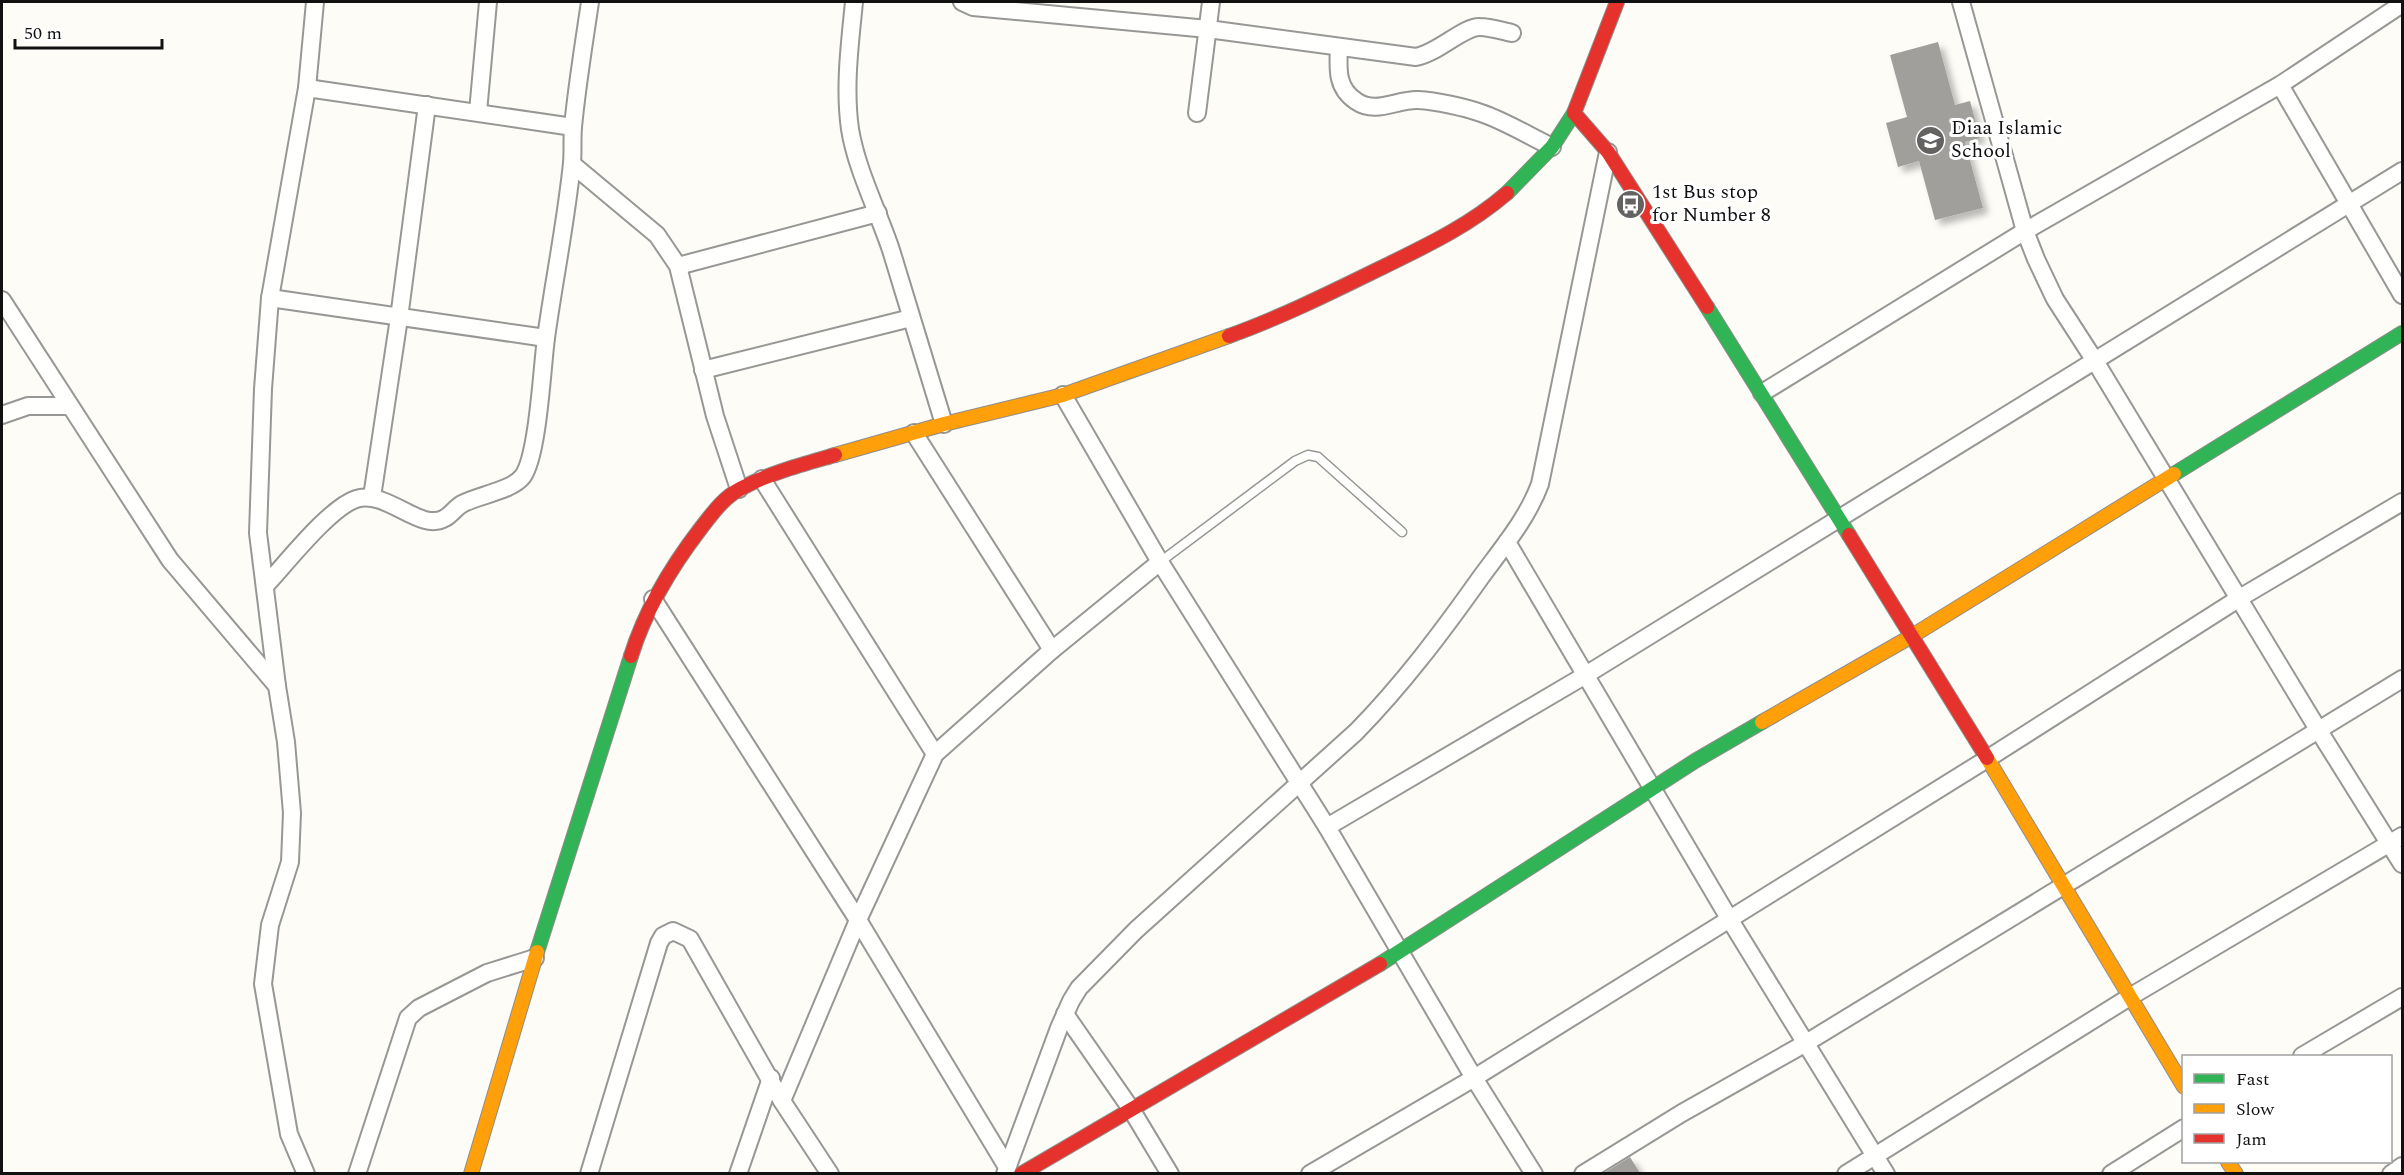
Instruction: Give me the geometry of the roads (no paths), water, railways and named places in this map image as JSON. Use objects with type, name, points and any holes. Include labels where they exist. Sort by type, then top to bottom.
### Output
[{"type":"street","points":[[306,1173],[289,1134],[263,984],[270,925],[290,862],[292,813],[286,742],[258,533],[263,389],[270,298],[308,88],[315,2]]},
{"type":"street","points":[[478,112],[488,2]]},
{"type":"street","points":[[265,586],[340,508],[356,499],[372,497],[389,502],[417,517],[435,522],[446,518],[463,504],[522,478],[532,452],[546,338],[572,164],[573,127],[590,2]]},
{"type":"street","points":[[854,2],[848,74],[850,130],[944,424]]},
{"type":"street","points":[[962,2],[973,8],[1208,29],[1416,57],[1433,52],[1471,28],[1478,27],[1512,33]]},
{"type":"street","points":[[1197,113],[1211,2]]},
{"type":"street","points":[[472,1173],[535,958],[640,627],[653,599],[675,562],[719,505],[739,489],[794,467],[944,424],[1063,395],[1248,329],[1411,254],[1455,231],[1490,208],[1521,181],[1552,147],[1574,113],[1617,2]]},
{"type":"street","points":[[1961,2],[2025,231],[2055,299],[2095,361],[2319,731],[2397,840],[2403,864]]},
{"type":"street","points":[[1762,393],[2025,231],[2280,85],[2403,4]]},
{"type":"street","points":[[1339,47],[1339,80],[1345,91],[1356,101],[1378,108],[1417,100],[1481,112],[1552,147]]},
{"type":"street","points":[[2280,85],[2403,295]]},
{"type":"street","points":[[308,88],[573,127]]},
{"type":"street","points":[[372,497],[399,318],[427,105]]},
{"type":"street","points":[[1574,113],[1608,152],[1762,393],[1987,759],[2128,998],[2182,1084]]},
{"type":"street","points":[[1011,1171],[1065,1014],[1079,988],[1136,930],[1356,732],[1408,676],[1526,515],[1540,484],[1608,152]]},
{"type":"street","points":[[572,164],[657,235],[678,266],[715,416],[739,489]]},
{"type":"street","points":[[1327,827],[1584,676],[2403,171]]},
{"type":"street","points":[[678,266],[878,213]]},
{"type":"street","points":[[270,298],[546,338]]},
{"type":"street","points":[[3,305],[170,560],[277,686]]},
{"type":"street","points":[[704,370],[911,318]]},
{"type":"street","points":[[1011,1171],[1131,1109],[1401,952],[1695,760],[1912,636],[2403,333]]},
{"type":"street","points":[[1063,395],[1160,562],[1327,827],[1474,1078],[1534,1173]]},
{"type":"street","points":[[2,415],[28,406],[68,405]]},
{"type":"street","points":[[914,433],[1052,650]]},
{"type":"street","points":[[762,479],[935,754]]},
{"type":"street","points":[[1310,1173],[1474,1078],[1987,759],[2238,599],[2403,502]]},
{"type":"street","points":[[1507,542],[1730,920],[1886,1173]]},
{"type":"street","points":[[782,1101],[858,920],[935,754],[1052,650],[1160,562]]},
{"type":"street","points":[[653,599],[858,920],[1011,1171]]},
{"type":"street","points":[[1583,1173],[1682,1113],[1806,1043],[2403,678]]},
{"type":"street","points":[[1846,1173],[2128,998],[2397,840]]},
{"type":"street","points":[[589,1173],[659,943],[663,936],[673,931],[690,939],[782,1101],[830,1173]]},
{"type":"street","points":[[357,1173],[408,1018],[419,1008],[487,973],[535,958]]},
{"type":"street","points":[[2304,1055],[2403,997]]},
{"type":"street","points":[[1065,1014],[1131,1109],[1170,1173]]},
{"type":"street","points":[[738,1173],[771,1078]]},
{"type":"street","points":[[2111,1173],[2182,1129]]},
{"type":"street","points":[[2391,1173],[2403,1166]]},
{"type":"lane","points":[[1160,562],[1295,461],[1308,455],[1318,457],[1402,532]]},
{"type":"place","name":"Diaa Islamic School","points":[[1930,140]]},
{"type":"place","name":"1st Bus stop for Number 8","points":[[1631,204]]}]
